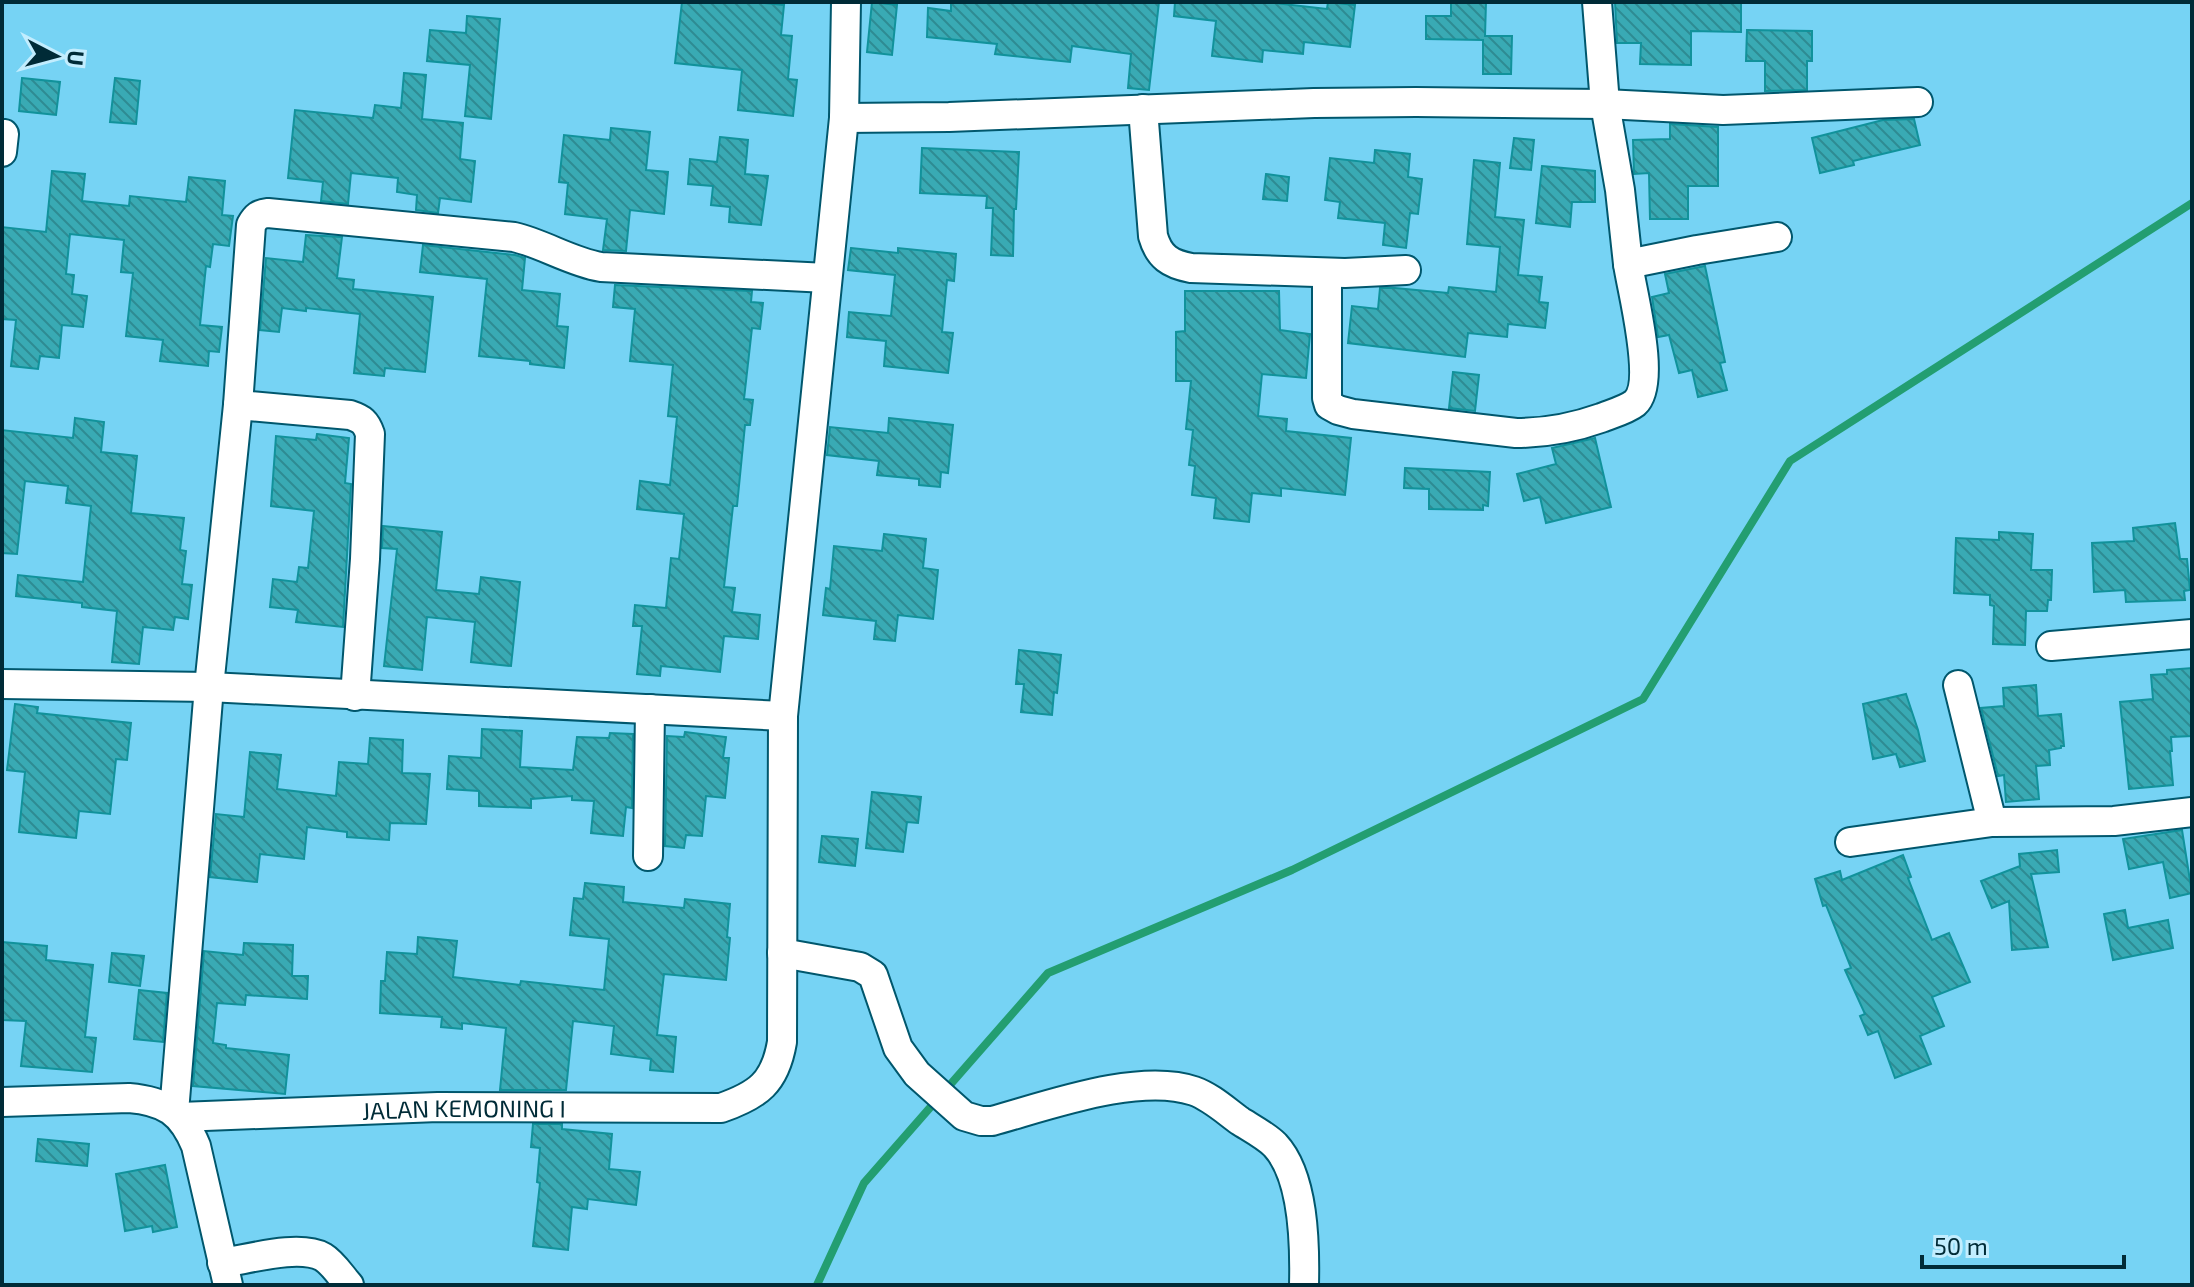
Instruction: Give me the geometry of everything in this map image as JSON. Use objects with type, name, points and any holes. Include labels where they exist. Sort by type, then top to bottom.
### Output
[{"type":"street","points":[[846,2],[844,118],[783,716],[782,953],[860,967],[873,975],[898,1048],[917,1074],[964,1116],[992,1121],[1104,1091],[1136,1087],[1173,1086],[1195,1092],[1275,1145],[1295,1178],[1305,1250],[1304,1285]]},
{"type":"street","points":[[1327,273],[1327,398],[1329,405],[1338,410],[1516,433],[1540,433],[1581,425],[1635,402],[1644,383],[1645,359],[1605,104],[1597,2]]},
{"type":"street","points":[[844,118],[1314,103],[1605,104],[1763,109],[1918,102]]},
{"type":"street","points":[[1143,109],[1153,236],[1157,249],[1165,259],[1177,266],[1191,268],[1327,273],[1406,270]]},
{"type":"street","points":[[177,1115],[209,687],[238,405],[251,225],[260,213],[514,237],[536,242],[589,265],[601,267],[827,278]]},
{"type":"street","points":[[1628,264],[1777,237]]},
{"type":"street","points":[[238,405],[350,415],[366,424],[370,434],[365,559],[355,696]]},
{"type":"street","points":[[2051,646],[2192,634]]},
{"type":"street","points":[[2,684],[209,687],[783,716]]},
{"type":"street","points":[[1958,685],[1992,822]]},
{"type":"street","points":[[648,856],[650,709]]},
{"type":"street","points":[[1850,842],[1992,822],[2114,821],[2192,812]]},
{"type":"street","name":"JALAN KEMONING I","points":[[177,1115],[438,1107],[721,1108],[748,1099],[761,1087],[779,1060],[782,1042],[782,953]]},
{"type":"street","points":[[2,1102],[146,1099],[177,1115],[189,1128],[196,1146],[225,1274],[293,1252],[311,1252],[326,1259],[349,1285]]},
{"type":"building","points":[[682,2],[784,5],[781,35],[792,36],[788,79],[797,80],[793,116],[738,110],[742,70],[675,63]]},
{"type":"building","points":[[872,2],[897,5],[892,55],[867,52]]},
{"type":"building","points":[[951,2],[1159,2],[1149,90],[1128,88],[1131,54],[1072,46],[1070,62],[995,54],[997,44],[927,37],[928,8],[951,11]]},
{"type":"building","points":[[1175,2],[1266,2],[1327,9],[1328,2],[1355,5],[1350,47],[1304,42],[1303,54],[1263,50],[1262,62],[1212,56],[1216,21],[1174,16]]},
{"type":"building","points":[[1451,2],[1486,2],[1485,36],[1512,36],[1511,74],[1483,74],[1483,40],[1426,39],[1426,16],[1451,16]]},
{"type":"building","points":[[1615,2],[1741,2],[1741,32],[1691,31],[1691,65],[1640,64],[1641,43],[1617,43]]},
{"type":"building","points":[[467,16],[500,19],[491,119],[465,116],[470,65],[427,61],[430,30],[466,33]]},
{"type":"building","points":[[1747,30],[1812,31],[1812,61],[1807,61],[1807,90],[1765,91],[1765,61],[1746,61]]},
{"type":"building","points":[[404,73],[426,75],[422,119],[463,123],[460,159],[475,161],[471,202],[440,198],[438,213],[416,210],[417,195],[397,192],[398,178],[351,173],[348,204],[321,201],[323,182],[288,178],[295,110],[373,118],[375,105],[401,108]]},
{"type":"building","points":[[22,78],[60,82],[56,115],[19,111]]},
{"type":"building","points":[[115,78],[140,81],[136,124],[110,122]]},
{"type":"building","points":[[1914,119],[1920,145],[1853,161],[1854,165],[1820,173],[1812,138],[1883,120]]},
{"type":"building","points":[[1670,124],[1718,127],[1718,186],[1688,186],[1688,219],[1650,219],[1649,173],[1634,174],[1633,140],[1670,139]]},
{"type":"building","points":[[611,128],[650,132],[646,170],[668,172],[664,214],[630,210],[626,251],[603,250],[607,219],[565,214],[568,183],[559,182],[564,135],[610,140]]},
{"type":"building","points":[[720,137],[748,140],[745,174],[768,176],[761,225],[729,222],[730,207],[711,205],[713,186],[688,184],[690,159],[717,162]]},
{"type":"building","points":[[1514,138],[1534,140],[1531,170],[1510,168]]},
{"type":"building","points":[[922,148],[1019,152],[1013,256],[991,255],[993,208],[986,208],[987,196],[920,193]]},
{"type":"building","points":[[1375,150],[1410,154],[1408,177],[1422,179],[1418,214],[1410,213],[1406,248],[1383,245],[1385,223],[1338,218],[1340,202],[1325,200],[1330,158],[1374,163]]},
{"type":"building","points":[[1474,160],[1500,163],[1495,217],[1524,220],[1518,275],[1542,277],[1539,302],[1548,303],[1545,328],[1508,324],[1507,337],[1468,333],[1465,357],[1348,343],[1352,306],[1378,309],[1380,288],[1448,293],[1449,287],[1496,292],[1500,247],[1467,244]]},
{"type":"building","points":[[1542,166],[1595,171],[1595,202],[1572,202],[1570,227],[1536,223]]},
{"type":"building","points":[[52,171],[85,174],[82,201],[129,206],[130,196],[186,202],[189,177],[225,181],[222,215],[233,216],[229,246],[213,244],[210,267],[206,266],[200,325],[222,327],[219,352],[209,351],[208,366],[160,361],[163,340],[126,336],[133,273],[121,272],[124,240],[70,234],[66,274],[74,275],[72,294],[87,296],[83,327],[62,325],[59,358],[40,356],[38,369],[11,366],[16,320],[2,319],[2,227],[46,232]]},
{"type":"building","points":[[1266,174],[1289,177],[1287,201],[1263,199]]},
{"type":"building","points":[[306,235],[342,237],[337,278],[354,280],[353,289],[433,297],[425,372],[385,368],[384,376],[354,373],[360,314],[282,308],[279,332],[260,330],[266,258],[303,262]]},
{"type":"building","points":[[423,245],[525,258],[522,290],[560,294],[557,326],[568,327],[564,368],[479,356],[487,279],[420,272]]},
{"type":"building","points":[[851,248],[898,253],[898,248],[956,254],[954,281],[947,280],[942,332],[953,333],[948,373],[884,366],[886,341],[847,337],[849,312],[891,316],[895,275],[848,270]]},
{"type":"building","points":[[1705,266],[1725,362],[1720,363],[1727,390],[1698,397],[1692,370],[1679,373],[1669,335],[1658,337],[1652,297],[1669,293],[1665,274]]},
{"type":"building","points":[[615,285],[752,291],[751,302],[763,303],[760,329],[752,328],[744,399],[753,400],[750,425],[745,425],[737,506],[733,506],[724,587],[735,588],[732,612],[760,615],[758,639],[724,636],[720,672],[661,666],[660,676],[637,674],[642,626],[633,626],[635,605],[666,608],[671,558],[679,559],[684,514],[637,509],[640,481],[670,485],[677,417],[668,416],[673,365],[630,361],[635,309],[613,307]]},
{"type":"building","points":[[1185,291],[1279,291],[1280,330],[1310,334],[1306,378],[1262,374],[1258,416],[1287,419],[1286,431],[1351,438],[1345,495],[1281,488],[1281,496],[1252,493],[1249,522],[1214,518],[1216,498],[1192,495],[1195,466],[1189,465],[1193,430],[1186,429],[1191,381],[1176,381],[1176,332],[1185,331]]},
{"type":"building","points":[[1453,372],[1479,375],[1475,411],[1449,408]]},
{"type":"building","points":[[75,418],[104,422],[101,452],[137,456],[131,513],[184,518],[180,550],[186,551],[182,584],[192,585],[188,619],[175,617],[173,630],[143,627],[139,664],[112,662],[117,611],[82,607],[82,603],[16,596],[18,575],[83,582],[91,506],[66,503],[68,486],[25,481],[17,554],[2,553],[2,430],[73,438]]},
{"type":"building","points":[[889,418],[953,425],[948,473],[941,472],[940,487],[919,485],[919,479],[877,475],[879,461],[827,455],[830,427],[888,433]]},
{"type":"building","points":[[317,434],[349,438],[345,483],[351,484],[343,627],[296,622],[298,610],[270,607],[273,579],[297,582],[299,567],[308,568],[314,511],[271,506],[276,436],[316,440]]},
{"type":"building","points":[[1595,438],[1611,507],[1546,523],[1540,497],[1524,501],[1517,474],[1556,464],[1552,448]]},
{"type":"building","points":[[1405,468],[1490,472],[1488,506],[1483,505],[1483,510],[1429,509],[1429,489],[1404,488]]},
{"type":"building","points":[[2175,523],[2180,559],[2187,559],[2190,590],[2184,591],[2185,600],[2126,602],[2125,590],[2094,592],[2092,543],[2134,541],[2133,528]]},
{"type":"building","points":[[383,526],[442,532],[436,590],[479,594],[481,577],[520,582],[511,666],[471,662],[475,622],[427,617],[422,670],[384,666],[397,549],[382,548]]},
{"type":"building","points":[[1999,532],[2033,534],[2031,570],[2052,570],[2051,600],[2048,600],[2047,611],[2026,611],[2025,645],[1993,644],[1994,606],[1990,605],[1990,595],[1954,593],[1956,538],[1999,540]]},
{"type":"building","points":[[884,534],[926,539],[923,568],[938,570],[933,619],[898,615],[895,641],[874,639],[876,621],[823,615],[826,588],[830,589],[834,546],[882,551]]},
{"type":"building","points":[[1019,650],[1061,655],[1052,715],[1021,712],[1024,684],[1016,684]]},
{"type":"building","points":[[2192,668],[2192,736],[2171,737],[2173,785],[2129,789],[2120,702],[2153,699],[2151,675]]},
{"type":"building","points":[[2036,685],[2038,716],[2061,714],[2064,746],[2049,750],[2050,765],[2036,766],[2039,799],[2006,802],[2004,775],[1998,776],[1981,708],[2004,706],[2003,688]]},
{"type":"building","points":[[1906,694],[1925,761],[1900,767],[1896,754],[1873,759],[1863,704]]},
{"type":"building","points":[[15,704],[38,707],[37,713],[131,723],[127,760],[116,759],[110,814],[79,811],[76,838],[19,832],[25,772],[7,770]]},
{"type":"building","points":[[482,729],[522,731],[520,767],[573,770],[577,737],[609,738],[610,733],[633,734],[632,808],[626,807],[623,836],[591,833],[594,801],[572,800],[572,796],[531,799],[531,808],[479,806],[479,791],[447,789],[449,756],[481,758]]},
{"type":"building","points":[[685,732],[726,737],[723,758],[729,758],[725,798],[706,796],[702,836],[686,835],[684,848],[665,846],[667,736],[684,737]]},
{"type":"building","points":[[370,738],[403,740],[402,773],[430,774],[426,824],[390,823],[389,840],[347,837],[347,832],[307,827],[304,859],[260,854],[257,882],[210,877],[216,814],[244,817],[250,752],[281,755],[277,789],[336,796],[339,762],[368,764]]},
{"type":"building","points":[[872,792],[921,797],[918,823],[907,822],[903,852],[866,848]]},
{"type":"building","points":[[2182,830],[2192,893],[2170,898],[2163,862],[2129,869],[2123,839]]},
{"type":"building","points":[[822,836],[858,839],[855,866],[819,862]]},
{"type":"building","points":[[2057,850],[2059,872],[2031,874],[2048,947],[2012,950],[2009,901],[1992,908],[1981,881],[2020,866],[2019,854]]},
{"type":"building","points":[[1903,855],[1911,877],[1908,878],[1932,940],[1949,933],[1970,982],[1932,997],[1944,1026],[1920,1036],[1931,1064],[1895,1078],[1878,1031],[1868,1035],[1860,1016],[1865,1014],[1845,970],[1851,968],[1826,905],[1823,906],[1815,879],[1840,871],[1842,880]]},
{"type":"building","points":[[585,883],[624,887],[623,902],[684,908],[685,899],[730,904],[726,980],[664,974],[657,1035],[676,1037],[673,1072],[650,1070],[651,1059],[611,1054],[614,1026],[573,1021],[566,1090],[500,1090],[506,1028],[462,1023],[462,1029],[441,1027],[442,1017],[380,1013],[381,981],[385,981],[387,952],[417,954],[418,937],[457,941],[453,977],[604,990],[609,939],[570,935],[574,898],[583,899]]},
{"type":"building","points":[[2125,910],[2128,928],[2168,920],[2173,948],[2113,960],[2104,914]]},
{"type":"building","points":[[2,942],[47,946],[46,960],[93,965],[85,1037],[96,1038],[92,1072],[21,1066],[26,1021],[2,1020]]},
{"type":"building","points":[[244,943],[293,945],[292,976],[308,976],[307,999],[246,995],[245,1005],[217,1003],[213,1043],[226,1045],[226,1048],[289,1055],[285,1094],[193,1086],[204,951],[243,955]]},
{"type":"building","points":[[112,953],[144,956],[140,986],[109,982]]},
{"type":"building","points":[[139,990],[167,993],[163,1042],[134,1039]]},
{"type":"building","points":[[533,1124],[562,1124],[562,1129],[612,1134],[609,1169],[640,1172],[636,1205],[588,1199],[587,1209],[572,1207],[568,1250],[533,1246],[540,1183],[537,1182],[540,1148],[531,1147]]},
{"type":"building","points":[[38,1139],[89,1144],[87,1166],[36,1161]]},
{"type":"building","points":[[165,1165],[177,1227],[153,1232],[152,1226],[125,1231],[116,1174]]},
{"type":"waterway","points":[[817,1285],[864,1183],[1048,973],[1292,870],[1643,699],[1790,461],[2192,203]]}]
